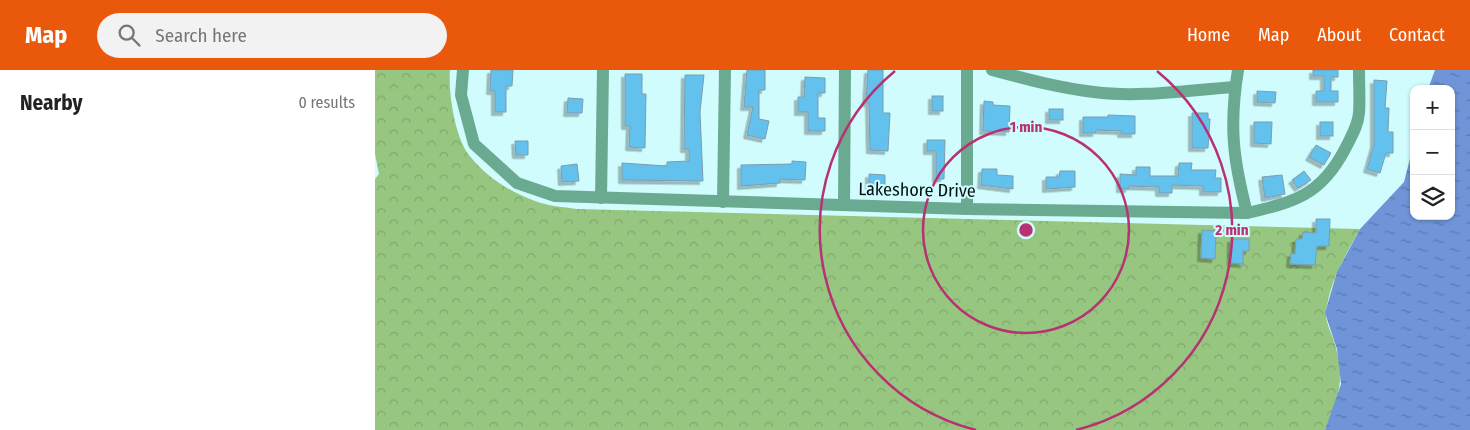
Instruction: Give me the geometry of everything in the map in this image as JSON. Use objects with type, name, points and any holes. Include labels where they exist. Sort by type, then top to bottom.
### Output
[{"type":"street","name":"Lakeshore Drive","points":[[463,70],[461,95],[474,144],[517,183],[555,196],[844,206],[1247,213],[1273,207],[1315,190],[1331,174],[1355,130],[1359,114],[1359,70]]},
{"type":"street","points":[[601,198],[603,70]]},
{"type":"street","points":[[723,202],[725,70]]},
{"type":"street","points":[[844,206],[845,70]]},
{"type":"street","points":[[967,70],[967,209]]},
{"type":"street","points":[[992,70],[1047,84],[1095,92],[1135,94],[1235,87]]},
{"type":"street","points":[[1238,70],[1232,128],[1235,168],[1247,213]]},
{"type":"green space","points":[[375,70],[450,70],[453,114],[460,138],[469,155],[491,177],[508,188],[535,201],[556,206],[577,209],[1360,229],[1335,278],[1326,311],[1326,320],[1339,360],[1340,380],[1337,399],[1325,430],[375,430],[375,179],[379,174],[375,154]]},
{"type":"water","points":[[1435,70],[1470,70],[1470,430],[1325,430],[1341,384],[1337,349],[1325,313],[1337,272],[1360,229],[1404,182],[1410,159],[1410,220],[1455,220],[1455,85],[1429,85]]},
{"type":"building","points":[[491,70],[513,70],[512,86],[506,86],[506,112],[495,112],[495,91],[490,91]]},
{"type":"building","points":[[747,70],[765,70],[765,90],[759,90],[759,119],[769,121],[765,139],[747,135],[753,107],[744,107]]},
{"type":"building","points":[[868,70],[883,70],[883,113],[890,113],[888,151],[870,150],[869,103],[866,103]]},
{"type":"building","points":[[1313,70],[1338,70],[1338,77],[1331,77],[1331,91],[1338,91],[1338,102],[1316,102],[1316,91],[1324,91],[1324,76],[1313,76]]},
{"type":"building","points":[[625,74],[642,74],[642,94],[646,94],[645,148],[629,147],[630,126],[625,126]]},
{"type":"building","points":[[685,75],[704,75],[700,112],[703,181],[622,180],[622,163],[667,166],[667,162],[689,161],[689,149],[684,149]]},
{"type":"building","points":[[805,77],[825,78],[825,93],[818,93],[818,118],[825,118],[825,131],[808,131],[808,112],[798,112],[798,97],[804,97]]},
{"type":"building","points":[[1374,80],[1387,81],[1385,108],[1389,108],[1388,132],[1393,132],[1393,153],[1386,153],[1380,173],[1367,169],[1374,144]]},
{"type":"building","points":[[1257,91],[1276,92],[1275,103],[1257,102]]},
{"type":"building","points":[[932,96],[943,96],[943,111],[932,111]]},
{"type":"building","points":[[568,98],[583,99],[582,113],[567,113]]},
{"type":"building","points":[[984,101],[993,102],[993,105],[1010,106],[1009,132],[983,131]]},
{"type":"building","points":[[1049,109],[1063,109],[1063,120],[1049,120]]},
{"type":"building","points":[[1192,113],[1208,113],[1208,119],[1210,119],[1208,148],[1192,148]]},
{"type":"building","points":[[1108,115],[1135,116],[1135,134],[1121,134],[1121,131],[1096,130],[1096,133],[1083,133],[1083,117],[1108,117]]},
{"type":"building","points":[[1254,122],[1272,122],[1271,144],[1254,143]]},
{"type":"building","points":[[1320,122],[1333,122],[1333,136],[1320,136]]},
{"type":"building","points":[[927,140],[945,140],[944,179],[936,179],[936,151],[927,151]]},
{"type":"building","points":[[515,141],[528,141],[528,155],[516,155]]},
{"type":"building","points":[[1316,145],[1331,153],[1324,165],[1309,157]]},
{"type":"building","points":[[792,161],[806,162],[805,180],[780,179],[780,183],[741,186],[741,165],[792,164]]},
{"type":"building","points":[[1179,163],[1192,163],[1191,170],[1216,170],[1215,178],[1221,178],[1221,192],[1203,192],[1203,186],[1172,185],[1172,193],[1159,193],[1159,187],[1129,186],[1129,189],[1120,189],[1120,174],[1136,175],[1136,167],[1150,167],[1150,176],[1178,176]]},
{"type":"building","points":[[577,164],[579,181],[562,182],[561,166]]},
{"type":"building","points":[[982,169],[997,169],[997,175],[1013,176],[1013,189],[981,185]]},
{"type":"building","points":[[1060,171],[1075,171],[1075,187],[1046,189],[1046,177],[1059,177]]},
{"type":"building","points":[[1304,171],[1311,180],[1298,188],[1292,180]]},
{"type":"building","points":[[869,174],[885,175],[885,187],[869,186]]},
{"type":"building","points":[[1282,175],[1285,194],[1265,198],[1262,177]]},
{"type":"building","points":[[1316,219],[1330,219],[1329,246],[1317,246],[1315,265],[1290,264],[1291,253],[1295,254],[1296,239],[1302,239],[1303,232],[1316,233]]},
{"type":"building","points":[[1202,230],[1216,231],[1215,259],[1201,258]]},
{"type":"building","points":[[1231,239],[1249,239],[1249,251],[1243,251],[1243,264],[1231,263]]}]
